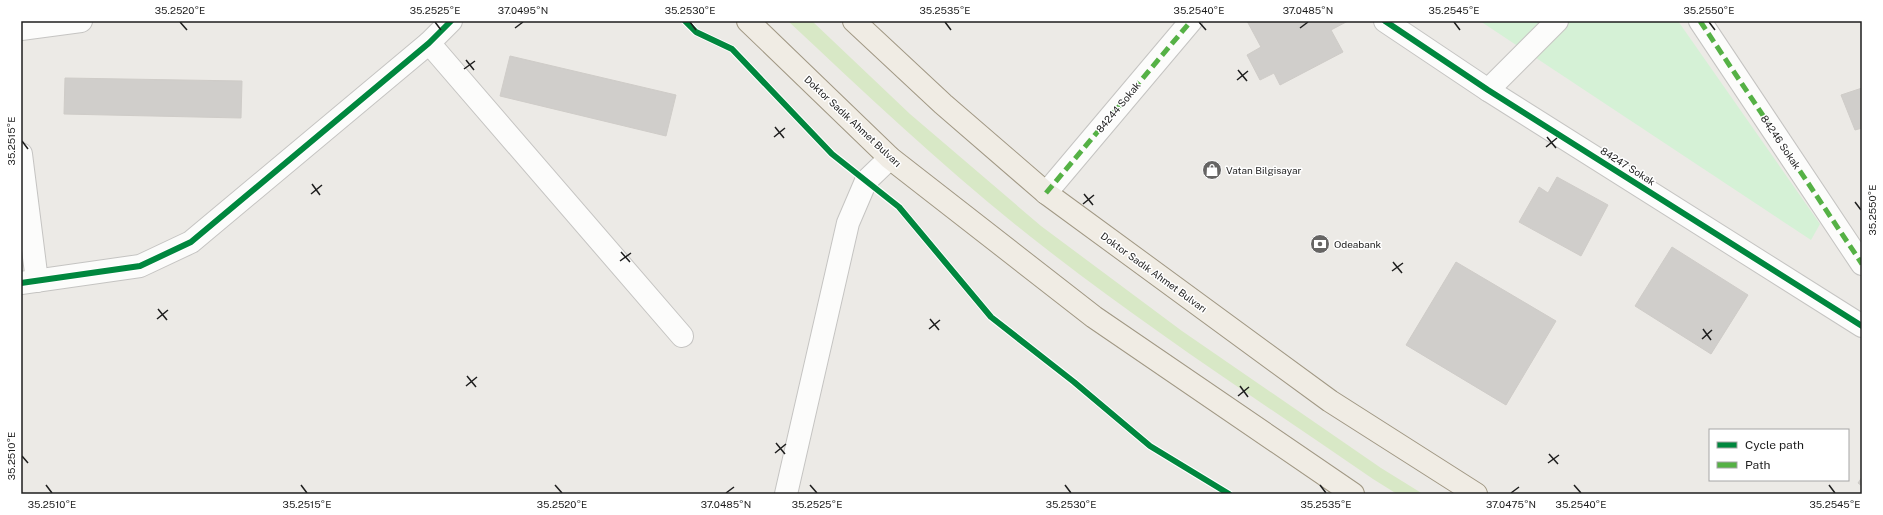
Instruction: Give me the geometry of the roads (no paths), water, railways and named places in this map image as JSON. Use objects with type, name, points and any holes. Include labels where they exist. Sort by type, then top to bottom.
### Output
[{"type":"main road","name":"Doktor Sadık Ahmet Bulvarı","points":[[748,21],[890,158],[1094,317],[1353,494]]},
{"type":"main road","name":"Doktor Sadık Ahmet Bulvarı","points":[[854,21],[943,104],[1046,193],[1330,401],[1476,494]]},
{"type":"street","points":[[21,30],[81,21]]},
{"type":"street","points":[[21,154],[29,282],[140,266],[191,242],[429,43],[451,21]]},
{"type":"street","name":"84244 Sokak","points":[[1046,193],[1191,21]]},
{"type":"street","name":"84247 Sokak","points":[[1385,21],[1488,90],[1862,326]]},
{"type":"street","points":[[1488,90],[1558,21]]},
{"type":"street","name":"84246 Sokak","points":[[1700,21],[1862,264]]},
{"type":"street","points":[[429,43],[682,336]]},
{"type":"street","points":[[786,494],[848,223],[866,181],[890,158]]},
{"type":"place","name":"Vatan Bilgisayar","points":[[1212,170]]},
{"type":"place","name":"Odeabank","points":[[1320,244]]}]
